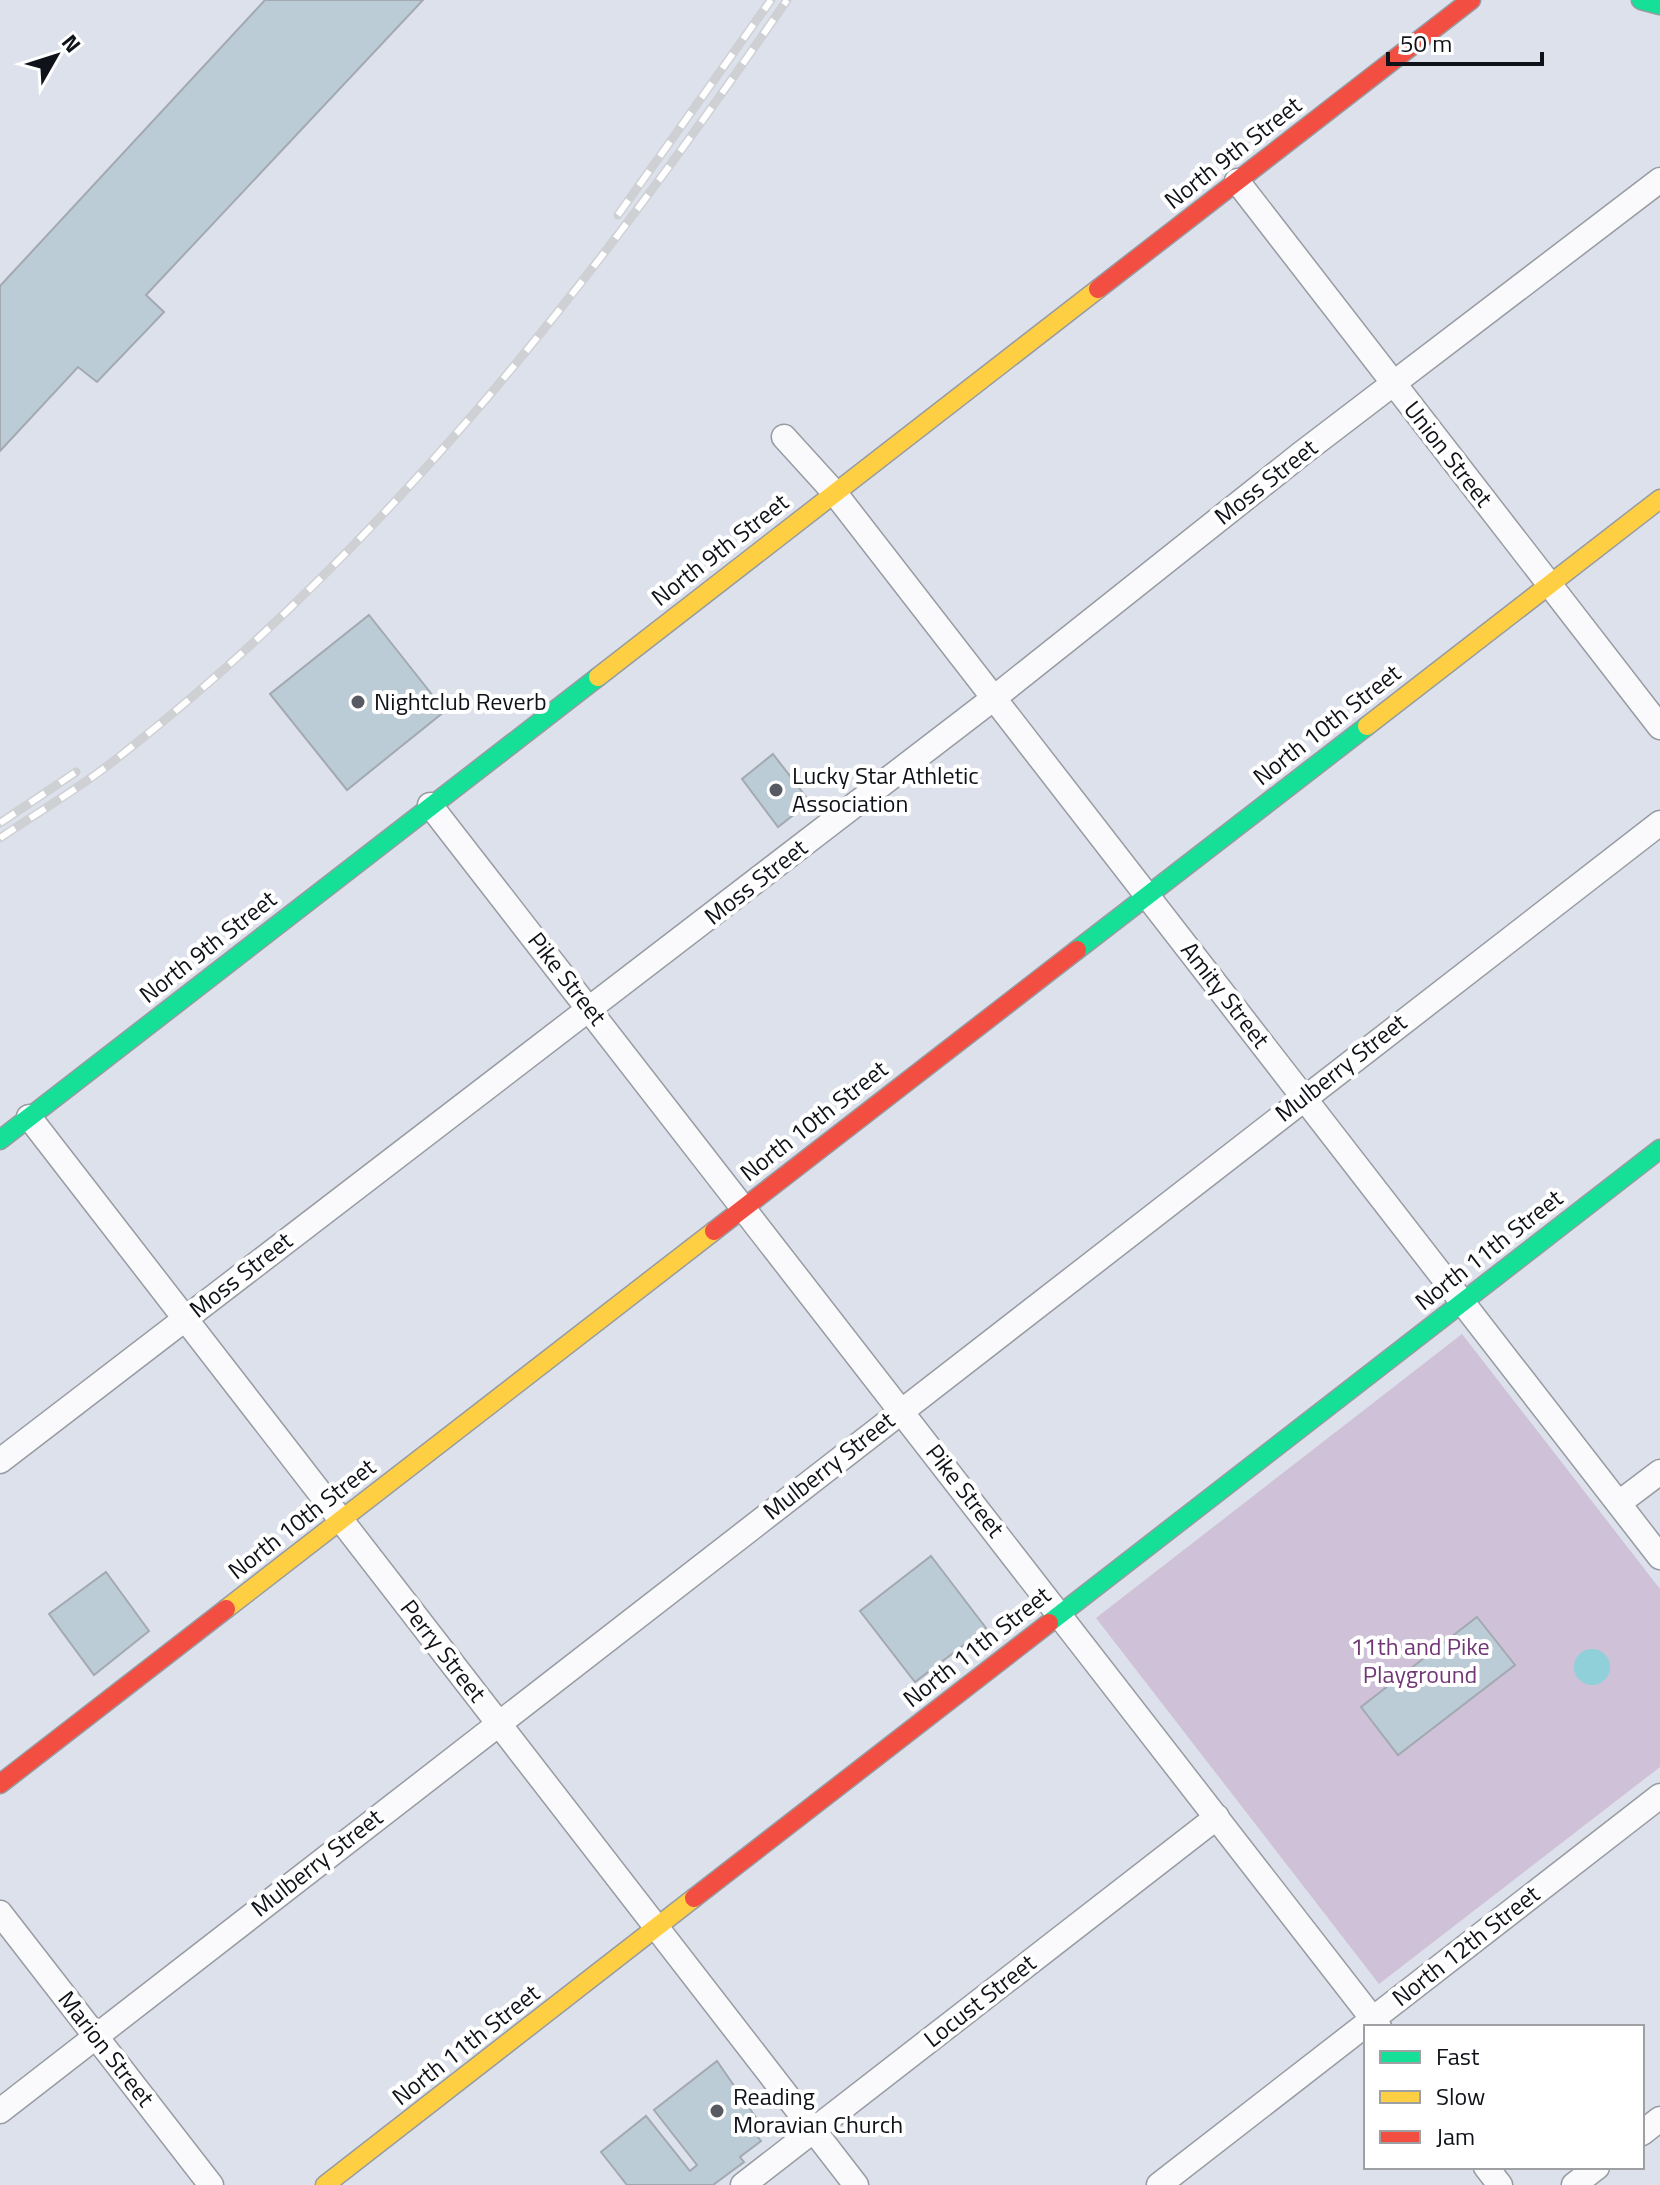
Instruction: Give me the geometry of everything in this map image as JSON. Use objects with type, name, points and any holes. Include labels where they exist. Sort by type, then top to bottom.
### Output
[{"type":"street","name":"North 9th Street","points":[[0,1140],[1471,0]]},
{"type":"street","points":[[1641,0],[1660,5]]},
{"type":"street","name":"Moss Street","points":[[0,1461],[994,698],[1393,383],[1660,180]]},
{"type":"street","name":"Union Street","points":[[1237,181],[1660,727]]},
{"type":"street","name":"Amity Street","points":[[784,437],[834,492],[1660,1557]]},
{"type":"street","name":"North 10th Street","points":[[0,1784],[1660,499]]},
{"type":"street","name":"Pike Street","points":[[430,805],[1376,2023]]},
{"type":"street","name":"Mulberry Street","points":[[0,2111],[1660,823]]},
{"type":"street","name":"Perry Street","points":[[29,1117],[856,2185]]},
{"type":"street","name":"North 11th Street","points":[[325,2185],[1660,1149]]},
{"type":"street","points":[[1619,1503],[1660,1472]]},
{"type":"street","name":"North 12th Street","points":[[1376,2023],[1660,1796]]},
{"type":"street","name":"Locust Street","points":[[743,2185],[1217,1817]]},
{"type":"street","name":"Marion Street","points":[[0,1913],[211,2185]]},
{"type":"street","name":"North 12th Street","points":[[1159,2185],[1364,2032]]},
{"type":"street","points":[[1644,2131],[1660,2119]]},
{"type":"street","points":[[1488,2169],[1500,2185]]},
{"type":"street","points":[[1574,2185],[1594,2169]]},
{"type":"green space","name":"11th and Pike Playground","points":[[1462,1334],[1660,1589],[1660,1767],[1379,1984],[1096,1618]]},
{"type":"water","points":[[1592,1649],[1605,1654],[1610,1667],[1605,1680],[1592,1685],[1579,1680],[1574,1667],[1579,1654]]},
{"type":"building","points":[[265,0],[423,0],[146,295],[164,312],[97,382],[78,367],[0,451],[0,286]]},
{"type":"building","name":"Nightclub Reverb","points":[[369,615],[445,711],[347,790],[270,694]]},
{"type":"building","name":"Lucky Star Athletic Association","points":[[773,754],[810,802],[778,827],[742,779]]},
{"type":"building","points":[[931,1556],[986,1628],[915,1682],[860,1611]]},
{"type":"building","points":[[106,1572],[149,1631],[94,1675],[49,1614]]},
{"type":"building","points":[[1477,1617],[1515,1665],[1398,1755],[1361,1707]]},
{"type":"building","points":[[717,2061],[757,2119],[749,2126],[761,2141],[740,2157],[744,2162],[713,2185],[627,2185],[601,2152],[646,2116],[690,2171],[697,2165],[654,2110]]},
{"type":"railway","points":[[618,215],[771,0]]},
{"type":"railway","points":[[0,838],[106,767],[217,675],[310,589],[398,498],[482,404],[562,306],[640,206],[787,0]]},
{"type":"railway","points":[[0,823],[76,772]]},
{"type":"traffic: fast","points":[[1641,0],[1660,5]]},
{"type":"traffic: fast","points":[[0,1140],[598,677]]},
{"type":"traffic: fast","points":[[1077,950],[1367,726]]},
{"type":"traffic: fast","points":[[1049,1623],[1660,1149]]},
{"type":"traffic: slow","points":[[598,677],[1098,289]]},
{"type":"traffic: slow","points":[[1367,726],[1660,499]]},
{"type":"traffic: slow","points":[[226,1609],[714,1231]]},
{"type":"traffic: slow","points":[[325,2185],[694,1898]]},
{"type":"traffic: jam","points":[[1098,289],[1471,0]]},
{"type":"traffic: jam","points":[[714,1231],[1077,950]]},
{"type":"traffic: jam","points":[[0,1784],[226,1609]]},
{"type":"traffic: jam","points":[[694,1898],[1049,1623]]},
{"type":"place","name":"Nightclub Reverb","points":[[358,702]]},
{"type":"place","name":"Lucky Star Athletic Association","points":[[776,790]]},
{"type":"place","name":"Reading Moravian Church","points":[[717,2111]]}]
